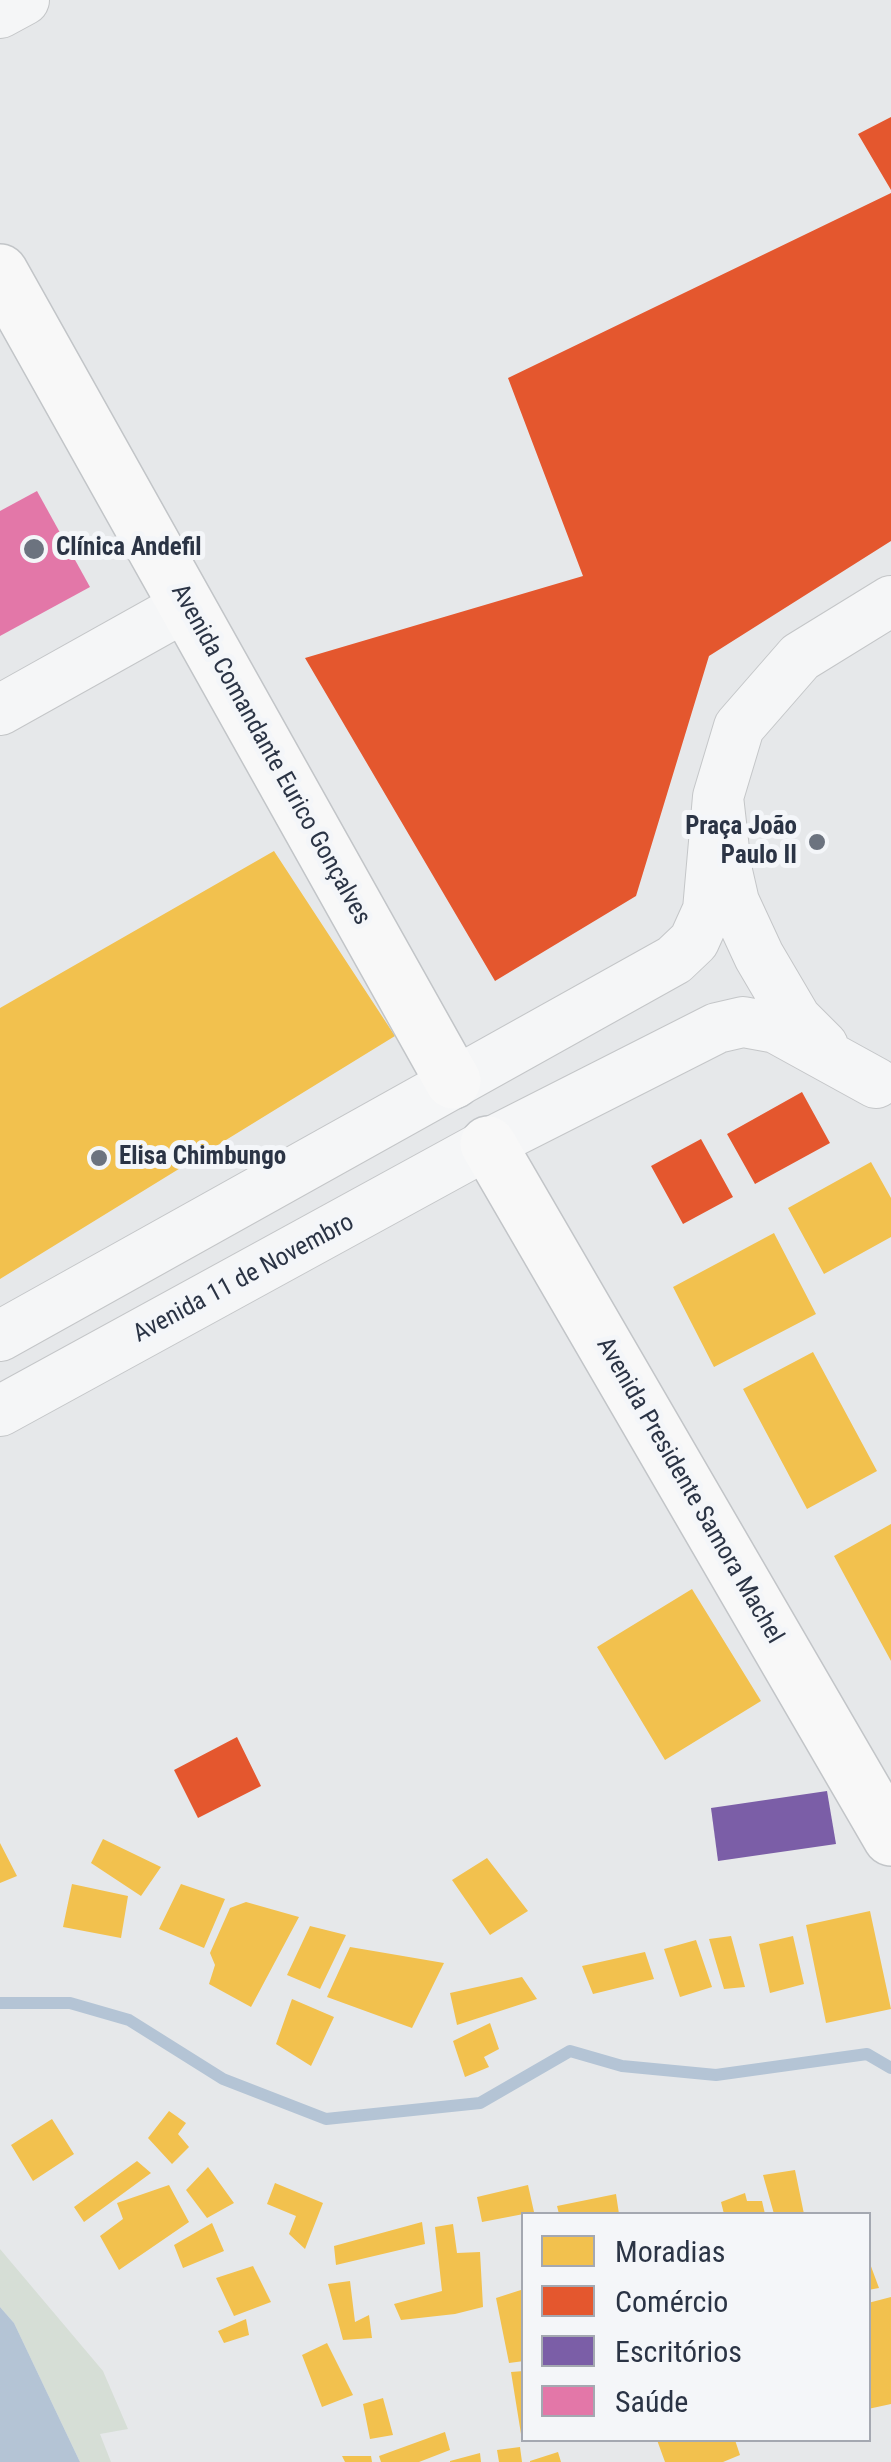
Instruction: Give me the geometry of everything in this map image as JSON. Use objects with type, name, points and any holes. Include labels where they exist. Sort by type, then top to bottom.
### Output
[{"type":"main road","name":"Avenida Comandante Eurico Gonçalves","points":[[0,272],[453,1081]]},
{"type":"main road","name":"Avenida Presidente Samora Machel","points":[[488,1144],[891,1838]]},
{"type":"street","points":[[0,13],[24,0]]},
{"type":"street","points":[[0,1336],[674,960],[694,941],[708,910],[718,797],[740,727],[800,657],[891,602]]},
{"type":"street","points":[[0,710],[186,606]]},
{"type":"street","points":[[718,797],[734,902],[758,956],[796,1019],[838,1060],[883,1086]]},
{"type":"street","name":"Avenida 11 de Novembro","points":[[0,1411],[488,1144],[717,1028],[743,1022],[776,1028],[883,1086]]},
{"type":"street","points":[[453,1081],[462,1078],[484,1082],[498,1097],[503,1118],[488,1144]]},
{"type":"shaded area","points":[[0,2249],[103,2371],[128,2429],[100,2434],[111,2462],[80,2462],[14,2323],[0,2307]]},
{"type":"water","points":[[0,2307],[14,2323],[80,2462],[0,2462]]},
{"type":"building: Moradias","name":"Elisa Chimbungo","points":[[274,851],[395,1036],[0,1279],[0,1008]]},
{"type":"building: Moradias","points":[[871,1162],[891,1198],[891,1237],[824,1274],[788,1208]]},
{"type":"building: Moradias","points":[[774,1233],[816,1314],[714,1367],[673,1287]]},
{"type":"building: Moradias","points":[[813,1352],[877,1471],[807,1509],[743,1389]]},
{"type":"building: Moradias","points":[[891,1524],[891,1661],[834,1556]]},
{"type":"building: Moradias","points":[[692,1589],[761,1701],[665,1760],[597,1647]]},
{"type":"building: Moradias","points":[[103,1839],[161,1867],[141,1896],[91,1863]]},
{"type":"building: Moradias","points":[[0,1843],[17,1876],[0,1883]]},
{"type":"building: Moradias","points":[[487,1858],[528,1911],[490,1935],[452,1880]]},
{"type":"building: Moradias","points":[[72,1884],[128,1896],[121,1938],[63,1927]]},
{"type":"building: Moradias","points":[[181,1884],[225,1899],[204,1948],[159,1929]]},
{"type":"building: Moradias","points":[[246,1902],[299,1917],[251,2007],[209,1984],[215,1965],[210,1953],[230,1908]]},
{"type":"building: Moradias","points":[[870,1911],[891,2009],[826,2023],[806,1925]]},
{"type":"building: Moradias","points":[[310,1926],[346,1935],[320,1989],[287,1975]]},
{"type":"building: Moradias","points":[[731,1936],[745,1987],[724,1989],[709,1939]]},
{"type":"building: Moradias","points":[[793,1936],[804,1984],[770,1993],[759,1944]]},
{"type":"building: Moradias","points":[[696,1940],[712,1987],[680,1997],[664,1949]]},
{"type":"building: Moradias","points":[[350,1947],[444,1963],[412,2028],[327,1997]]},
{"type":"building: Moradias","points":[[645,1952],[654,1979],[593,1994],[582,1966]]},
{"type":"building: Moradias","points":[[522,1977],[537,1999],[457,2025],[450,1993]]},
{"type":"building: Moradias","points":[[292,1999],[334,2017],[311,2066],[276,2044]]},
{"type":"building: Moradias","points":[[490,2023],[499,2049],[484,2057],[489,2067],[465,2077],[453,2041]]},
{"type":"building: Moradias","points":[[169,2111],[186,2123],[178,2134],[189,2147],[172,2164],[148,2138]]},
{"type":"building: Moradias","points":[[52,2119],[74,2154],[33,2181],[11,2145]]},
{"type":"building: Moradias","points":[[137,2161],[151,2173],[84,2222],[74,2207]]},
{"type":"building: Moradias","points":[[208,2167],[234,2203],[207,2218],[186,2190]]},
{"type":"building: Moradias","points":[[795,2170],[804,2212],[773,2212],[763,2175]]},
{"type":"building: Moradias","points":[[275,2183],[323,2203],[305,2249],[289,2234],[296,2216],[267,2204]]},
{"type":"building: Moradias","points":[[169,2185],[189,2222],[119,2270],[100,2236],[123,2219],[117,2203]]},
{"type":"building: Moradias","points":[[528,2185],[534,2212],[482,2222],[477,2197]]},
{"type":"building: Moradias","points":[[745,2193],[747,2201],[762,2201],[765,2212],[724,2212],[721,2202]]},
{"type":"building: Moradias","points":[[616,2194],[619,2212],[558,2212],[557,2206]]},
{"type":"building: Moradias","points":[[422,2222],[425,2244],[336,2265],[334,2246]]},
{"type":"building: Moradias","points":[[212,2223],[224,2251],[183,2268],[174,2245]]},
{"type":"building: Moradias","points":[[453,2224],[457,2253],[480,2252],[483,2307],[401,2320],[394,2304],[442,2291],[435,2227]]},
{"type":"building: Moradias","points":[[253,2266],[271,2302],[234,2316],[216,2278]]},
{"type":"building: Moradias","points":[[871,2266],[879,2288],[871,2289]]},
{"type":"building: Moradias","points":[[350,2281],[355,2322],[369,2315],[372,2338],[343,2340],[328,2284]]},
{"type":"building: Moradias","points":[[521,2290],[521,2361],[509,2363],[496,2298]]},
{"type":"building: Moradias","points":[[891,2297],[891,2404],[871,2408],[871,2302]]},
{"type":"building: Moradias","points":[[246,2319],[249,2335],[224,2343],[218,2331]]},
{"type":"building: Moradias","points":[[327,2343],[353,2395],[322,2407],[302,2355]]},
{"type":"building: Moradias","points":[[521,2371],[521,2434],[511,2372]]},
{"type":"building: Moradias","points":[[383,2398],[393,2435],[370,2439],[363,2404]]},
{"type":"building: Moradias","points":[[445,2432],[450,2450],[419,2462],[381,2462],[379,2456]]},
{"type":"building: Moradias","points":[[658,2442],[736,2442],[740,2455],[723,2462],[665,2462]]},
{"type":"building: Moradias","points":[[520,2447],[522,2462],[499,2462],[497,2450]]},
{"type":"building: Moradias","points":[[558,2452],[561,2462],[530,2462],[530,2461]]},
{"type":"building: Moradias","points":[[480,2453],[481,2462],[450,2462],[450,2461]]},
{"type":"building: Moradias","points":[[342,2456],[371,2456],[372,2462],[345,2462]]},
{"type":"building: Comércio","points":[[891,117],[891,190],[858,134]]},
{"type":"building: Comércio","points":[[891,193],[891,541],[709,656],[636,896],[495,981],[305,658],[583,576],[508,378]]},
{"type":"building: Comércio","points":[[802,1092],[830,1143],[755,1184],[727,1134]]},
{"type":"building: Comércio","points":[[701,1139],[733,1197],[683,1224],[651,1166]]},
{"type":"building: Comércio","points":[[237,1737],[261,1786],[198,1818],[174,1770]]},
{"type":"building: Escritórios","points":[[827,1791],[836,1844],[718,1861],[711,1808]]},
{"type":"building: Saúde","name":"Clínica Andefil","points":[[37,491],[90,587],[0,636],[0,511]]},
{"type":"waterway","points":[[0,2003],[70,2003],[129,2020],[223,2079],[326,2119],[480,2103],[570,2051],[622,2066],[716,2075],[867,2054],[891,2068]]},
{"type":"place","name":"Clínica Andefil","points":[[34,549]]},
{"type":"place","name":"Praça João Paulo II","points":[[817,842]]},
{"type":"place","name":"Elisa Chimbungo","points":[[99,1158]]}]
